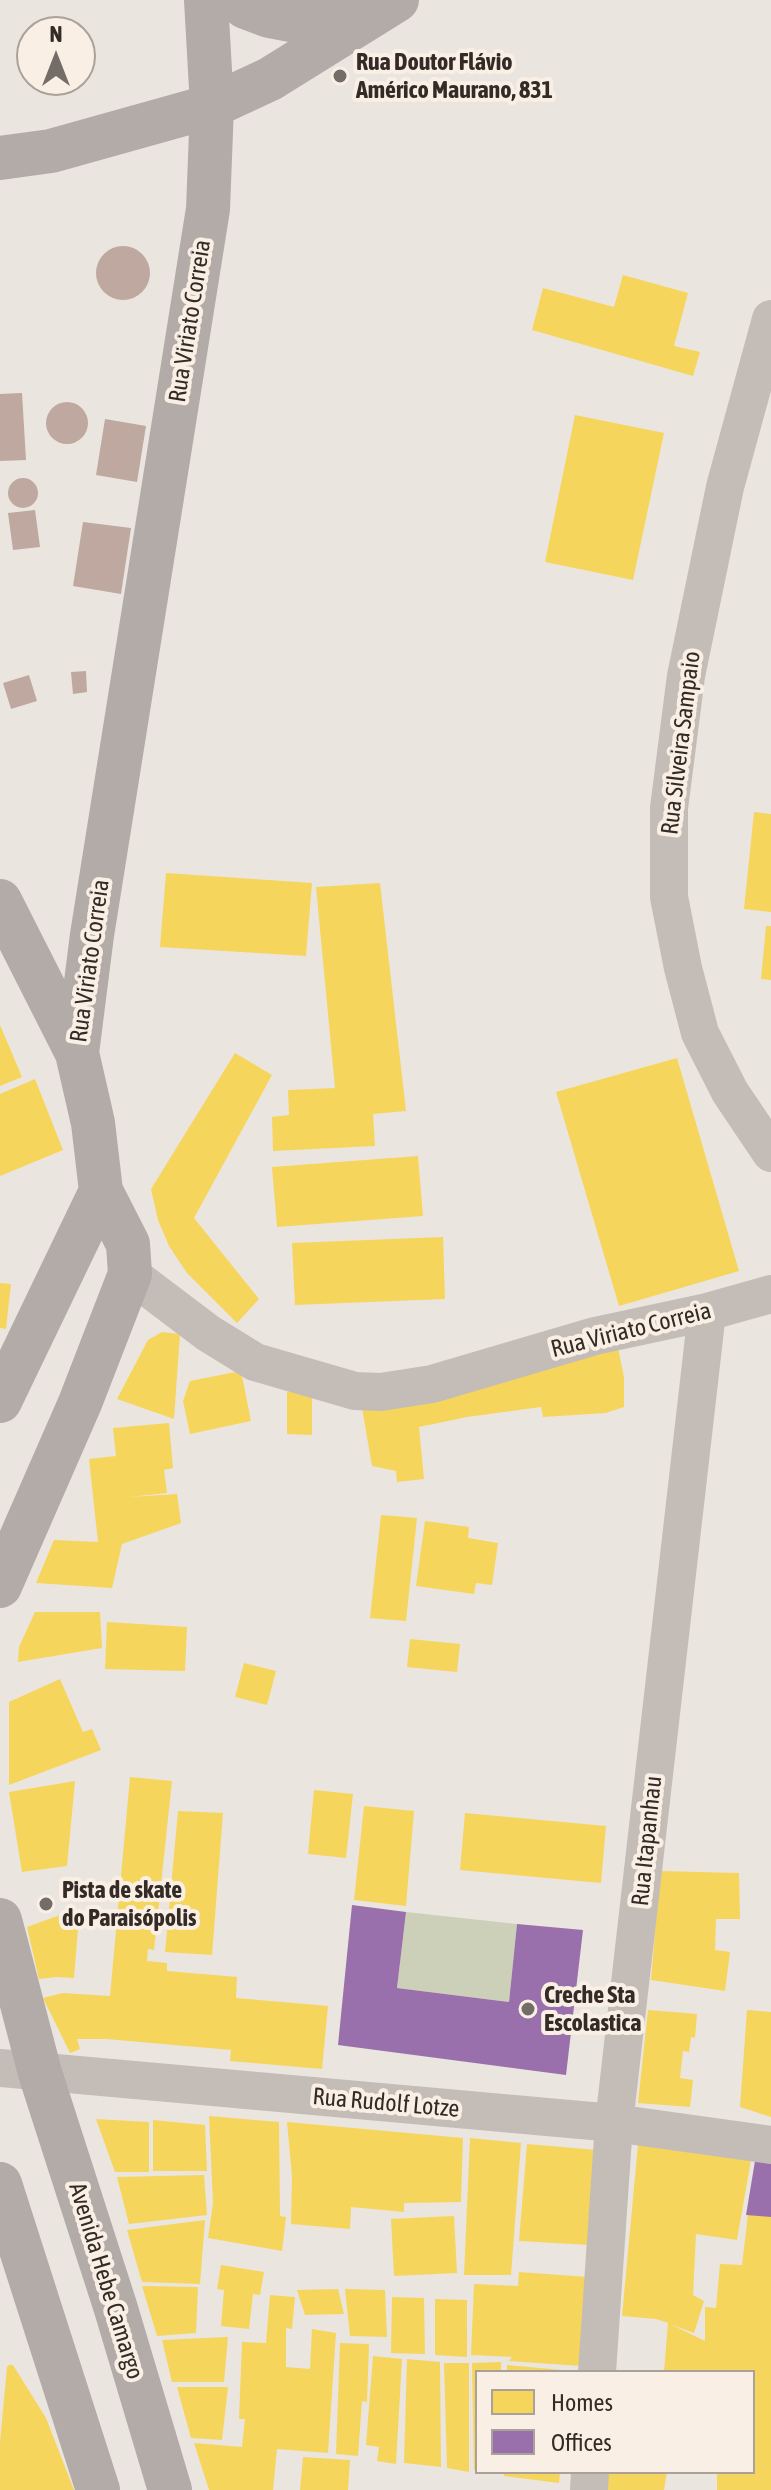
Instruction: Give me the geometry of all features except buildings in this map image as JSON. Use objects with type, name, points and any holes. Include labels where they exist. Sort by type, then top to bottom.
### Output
[{"type":"main road","name":"Rua Viriato Correia","points":[[130,1274],[128,1244],[101,1191],[93,1123],[77,1053],[92,935],[208,209],[212,106],[206,0]]},
{"type":"main road","points":[[238,0],[245,7],[269,16],[321,22],[382,9]]},
{"type":"main road","points":[[0,158],[51,151],[212,106],[270,79],[382,9]]},
{"type":"main road","points":[[0,901],[77,1053]]},
{"type":"main road","points":[[0,1401],[101,1191]]},
{"type":"main road","points":[[0,1586],[80,1403],[130,1274]]},
{"type":"main road","name":"Avenida Hebe Camargo","points":[[0,1920],[20,2070],[116,2309],[170,2490]]},
{"type":"main road","points":[[0,2184],[98,2490]]},
{"type":"street","name":"Rua Silveira Sampaio","points":[[771,319],[725,487],[686,676],[669,808],[669,897],[700,1033],[730,1092],[771,1153]]},
{"type":"street","name":"Rua Viriato Correia","points":[[130,1274],[208,1333],[255,1362],[355,1391],[406,1390],[595,1336],[707,1312],[771,1294]]},
{"type":"street","name":"Rua Itapanhau","points":[[597,2370],[614,2123],[707,1312]]},
{"type":"street","name":"Rua Rudolf Lotze","points":[[20,2070],[614,2123],[771,2145]]},
{"type":"green space","points":[[406,1912],[517,1924],[509,2002],[397,1988]]},
{"type":"place","name":"Rua Doutor Flávio Américo Maurano, 831","points":[[340,76]]},
{"type":"place","name":"Pista de skate do Paraisópolis","points":[[46,1904]]},
{"type":"place","name":"Creche Sta Escolastica","points":[[528,2009]]}]
